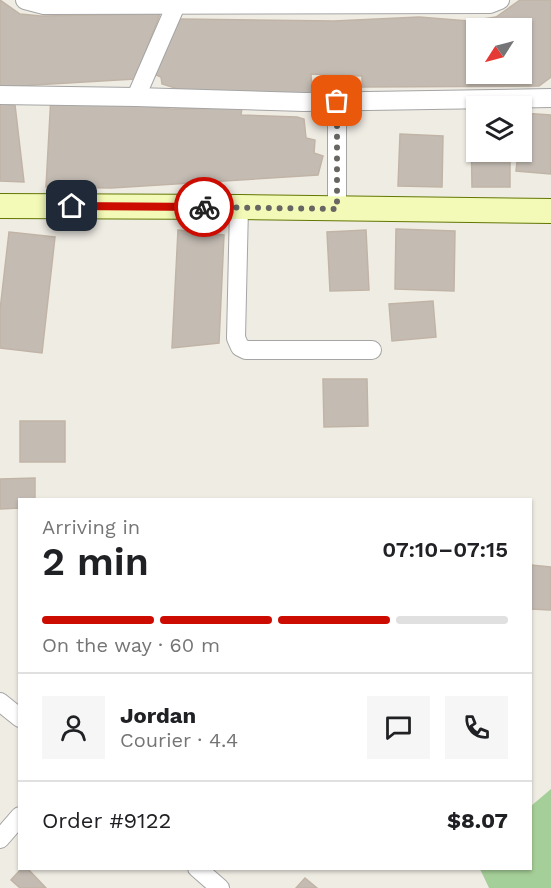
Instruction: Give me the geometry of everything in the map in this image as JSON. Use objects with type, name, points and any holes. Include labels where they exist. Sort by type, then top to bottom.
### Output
[{"type":"main road","points":[[0,206],[551,211]]},
{"type":"street","points":[[25,0],[44,5],[338,2],[490,4],[500,0]]},
{"type":"street","points":[[136,97],[188,3]]},
{"type":"street","points":[[0,95],[304,102],[551,98]]},
{"type":"street","points":[[337,101],[337,209]]},
{"type":"street","points":[[239,207],[236,338],[240,347],[246,350],[372,350]]},
{"type":"street","points":[[0,702],[18,716]]},
{"type":"street","points":[[0,839],[18,818]]},
{"type":"street","points":[[199,870],[220,888]]},
{"type":"green space","points":[[551,789],[551,888],[489,888],[480,870],[532,870],[532,805]]},
{"type":"building","points":[[0,0],[20,14],[41,16],[160,14],[135,79],[0,87]]},
{"type":"building","points":[[520,0],[551,0],[551,77],[539,86],[362,87],[362,76],[311,74],[312,93],[188,92],[162,84],[161,77],[154,74],[180,19],[334,21],[419,17],[466,21],[466,84],[532,84],[532,18],[489,18],[496,17]]},
{"type":"building","points":[[51,95],[170,109],[242,108],[241,115],[297,117],[304,119],[306,138],[315,140],[314,153],[323,156],[318,175],[111,188],[46,187]]},
{"type":"building","points":[[0,104],[15,105],[24,182],[0,181]]},
{"type":"building","points":[[532,114],[551,115],[551,174],[516,171],[517,162],[532,162]]},
{"type":"building","points":[[400,134],[443,136],[442,187],[398,186]]},
{"type":"building","points":[[472,162],[510,162],[510,187],[472,187]]},
{"type":"building","points":[[396,229],[455,231],[454,291],[395,289]]},
{"type":"building","points":[[178,230],[224,235],[219,343],[172,348]]},
{"type":"building","points":[[366,230],[369,290],[330,291],[327,232]]},
{"type":"building","points":[[9,232],[55,237],[42,353],[0,348],[0,310]]},
{"type":"building","points":[[433,301],[436,337],[392,341],[389,304]]},
{"type":"building","points":[[323,379],[367,379],[368,426],[324,427]]},
{"type":"building","points":[[20,421],[65,421],[65,462],[20,462]]},
{"type":"building","points":[[35,478],[35,498],[18,498],[18,508],[0,509],[0,479]]},
{"type":"building","points":[[532,565],[551,567],[551,610],[532,609]]},
{"type":"building","points":[[20,870],[29,870],[46,888],[20,888],[11,880]]},
{"type":"building","points":[[305,878],[317,888],[296,888]]},
{"type":"way so far","points":[[204,207],[337,209],[337,101]]},
{"type":"route","points":[[72,206],[204,207]]}]
